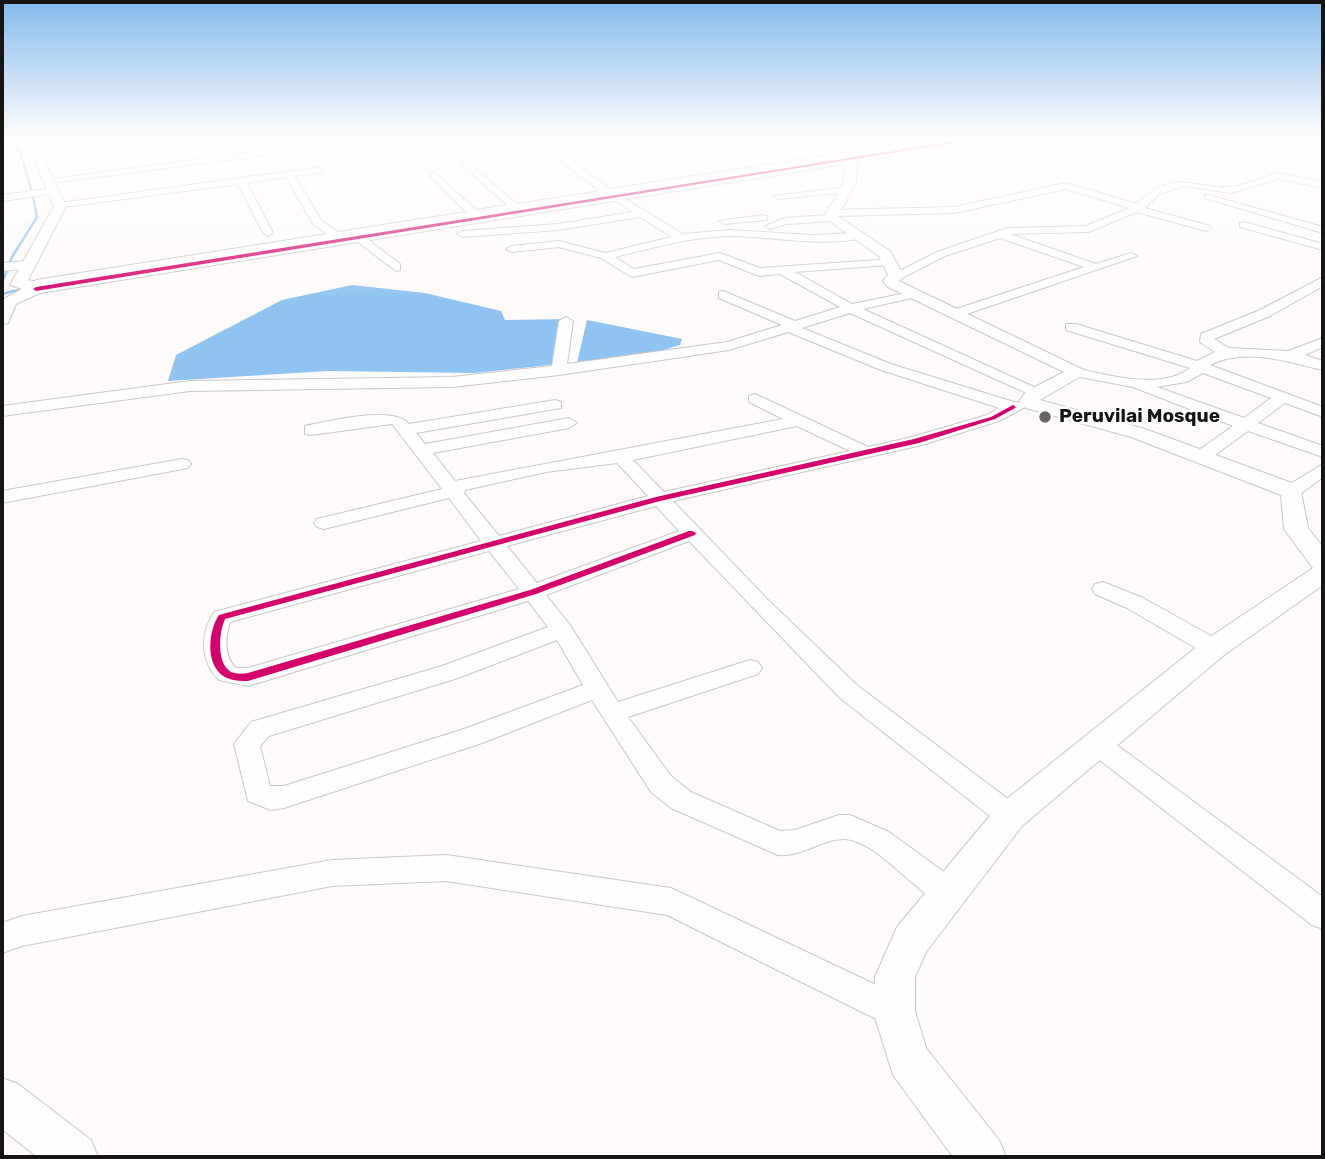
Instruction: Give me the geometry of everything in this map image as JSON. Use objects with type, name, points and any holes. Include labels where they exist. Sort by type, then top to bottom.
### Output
[{"type":"street","points":[[2,198],[23,193]]},
{"type":"street","points":[[55,193],[60,206],[18,285],[36,287],[609,193]]},
{"type":"street","points":[[60,206],[109,193]]},
{"type":"street","points":[[247,193],[268,233]]},
{"type":"street","points":[[300,193],[317,222],[335,235]]},
{"type":"street","points":[[453,193],[473,213]]},
{"type":"street","points":[[499,193],[515,207]]},
{"type":"street","points":[[2,320],[9,300],[36,287],[335,235],[609,193]]},
{"type":"street","points":[[610,193],[676,235],[742,233],[810,238],[859,236]]},
{"type":"street","points":[[778,197],[812,193]]},
{"type":"street","points":[[832,216],[845,193]]},
{"type":"street","points":[[605,256],[722,222],[766,222],[954,210],[1036,193]]},
{"type":"street","points":[[1036,193],[1062,199]]},
{"type":"street","points":[[1092,193],[1206,228]]},
{"type":"street","points":[[512,249],[559,244],[605,256],[632,273],[720,256],[759,272],[892,268],[1021,229],[1083,230],[1137,208],[1154,193]]},
{"type":"street","points":[[1193,193],[1320,228]]},
{"type":"street","points":[[462,234],[558,227],[640,214]]},
{"type":"street","points":[[832,216],[875,245],[892,268],[893,284],[912,294],[958,313],[1080,373],[1132,384],[1323,452]]},
{"type":"street","points":[[1244,225],[1323,247]]},
{"type":"street","points":[[1001,234],[1097,268]]},
{"type":"street","points":[[356,236],[396,267]]},
{"type":"street","points":[[958,313],[1131,256]]},
{"type":"street","points":[[2,267],[29,265]]},
{"type":"street","points":[[782,270],[1027,401]]},
{"type":"street","points":[[1323,281],[1265,313],[1204,338],[1226,352],[1292,356],[1323,366]]},
{"type":"street","points":[[2,411],[190,386],[453,382],[559,371],[729,346],[850,308],[912,294]]},
{"type":"street","points":[[723,295],[886,367],[1027,401],[1138,433],[1292,491]]},
{"type":"street","points":[[559,371],[566,321]]},
{"type":"street","points":[[1071,327],[1198,366],[1323,412]]},
{"type":"street","points":[[1292,356],[1323,341]]},
{"type":"street","points":[[1132,384],[1182,379],[1195,373],[1198,366],[1226,352]]},
{"type":"street","points":[[692,533],[533,592],[248,677],[231,676],[222,671],[217,656],[216,627],[222,617],[492,542],[659,499],[866,452],[993,418],[1080,373]]},
{"type":"street","points":[[1202,456],[1247,426],[1282,398]]},
{"type":"street","points":[[755,399],[796,421],[866,452]]},
{"type":"street","points":[[404,430],[555,405]]},
{"type":"street","points":[[310,430],[388,418],[398,421],[562,630],[612,713],[661,785],[681,800],[778,843],[794,845],[841,826],[862,829],[948,893]]},
{"type":"street","points":[[324,523],[546,467],[621,457],[796,421]]},
{"type":"street","points":[[1296,442],[1323,422]]},
{"type":"street","points":[[423,450],[569,423]]},
{"type":"street","points":[[621,457],[849,692],[1010,817]]},
{"type":"street","points":[[2,497],[182,464]]},
{"type":"street","points":[[1292,491],[1323,469]]},
{"type":"street","points":[[1292,491],[1296,529],[1323,564]]},
{"type":"street","points":[[982,1157],[908,1060],[894,1011],[895,977],[911,940],[1010,817],[1214,648],[1323,573]]},
{"type":"street","points":[[1103,589],[1135,603],[1214,648]]},
{"type":"street","points":[[562,630],[450,672],[260,729],[247,744],[258,793],[271,799],[284,797],[473,736],[597,689]]},
{"type":"street","points":[[612,713],[750,668]]},
{"type":"street","points":[[1097,744],[1323,915]]},
{"type":"street","points":[[2,938],[22,931],[332,873],[446,868],[671,902],[894,1011]]},
{"type":"street","points":[[2,1100],[74,1157]]},
{"type":"water","points":[[352,285],[425,293],[501,311],[505,320],[569,319],[558,364],[475,373],[327,371],[168,381],[176,355],[282,300]]},
{"type":"water","points":[[587,320],[682,339],[680,345],[651,354],[577,363]]},
{"type":"waterway","points":[[2,283],[12,257],[37,217],[33,196]]},
{"type":"waterway","points":[[2,294],[22,289]]},
{"type":"cycle path","points":[[36,289],[637,193]]},
{"type":"cycle path","points":[[692,533],[533,592],[248,677],[227,674],[218,661],[215,637],[222,617],[659,499],[916,441],[993,418],[1013,407]]},
{"type":"place","name":"Peruvilai Mosque","points":[[1045,417]]}]
